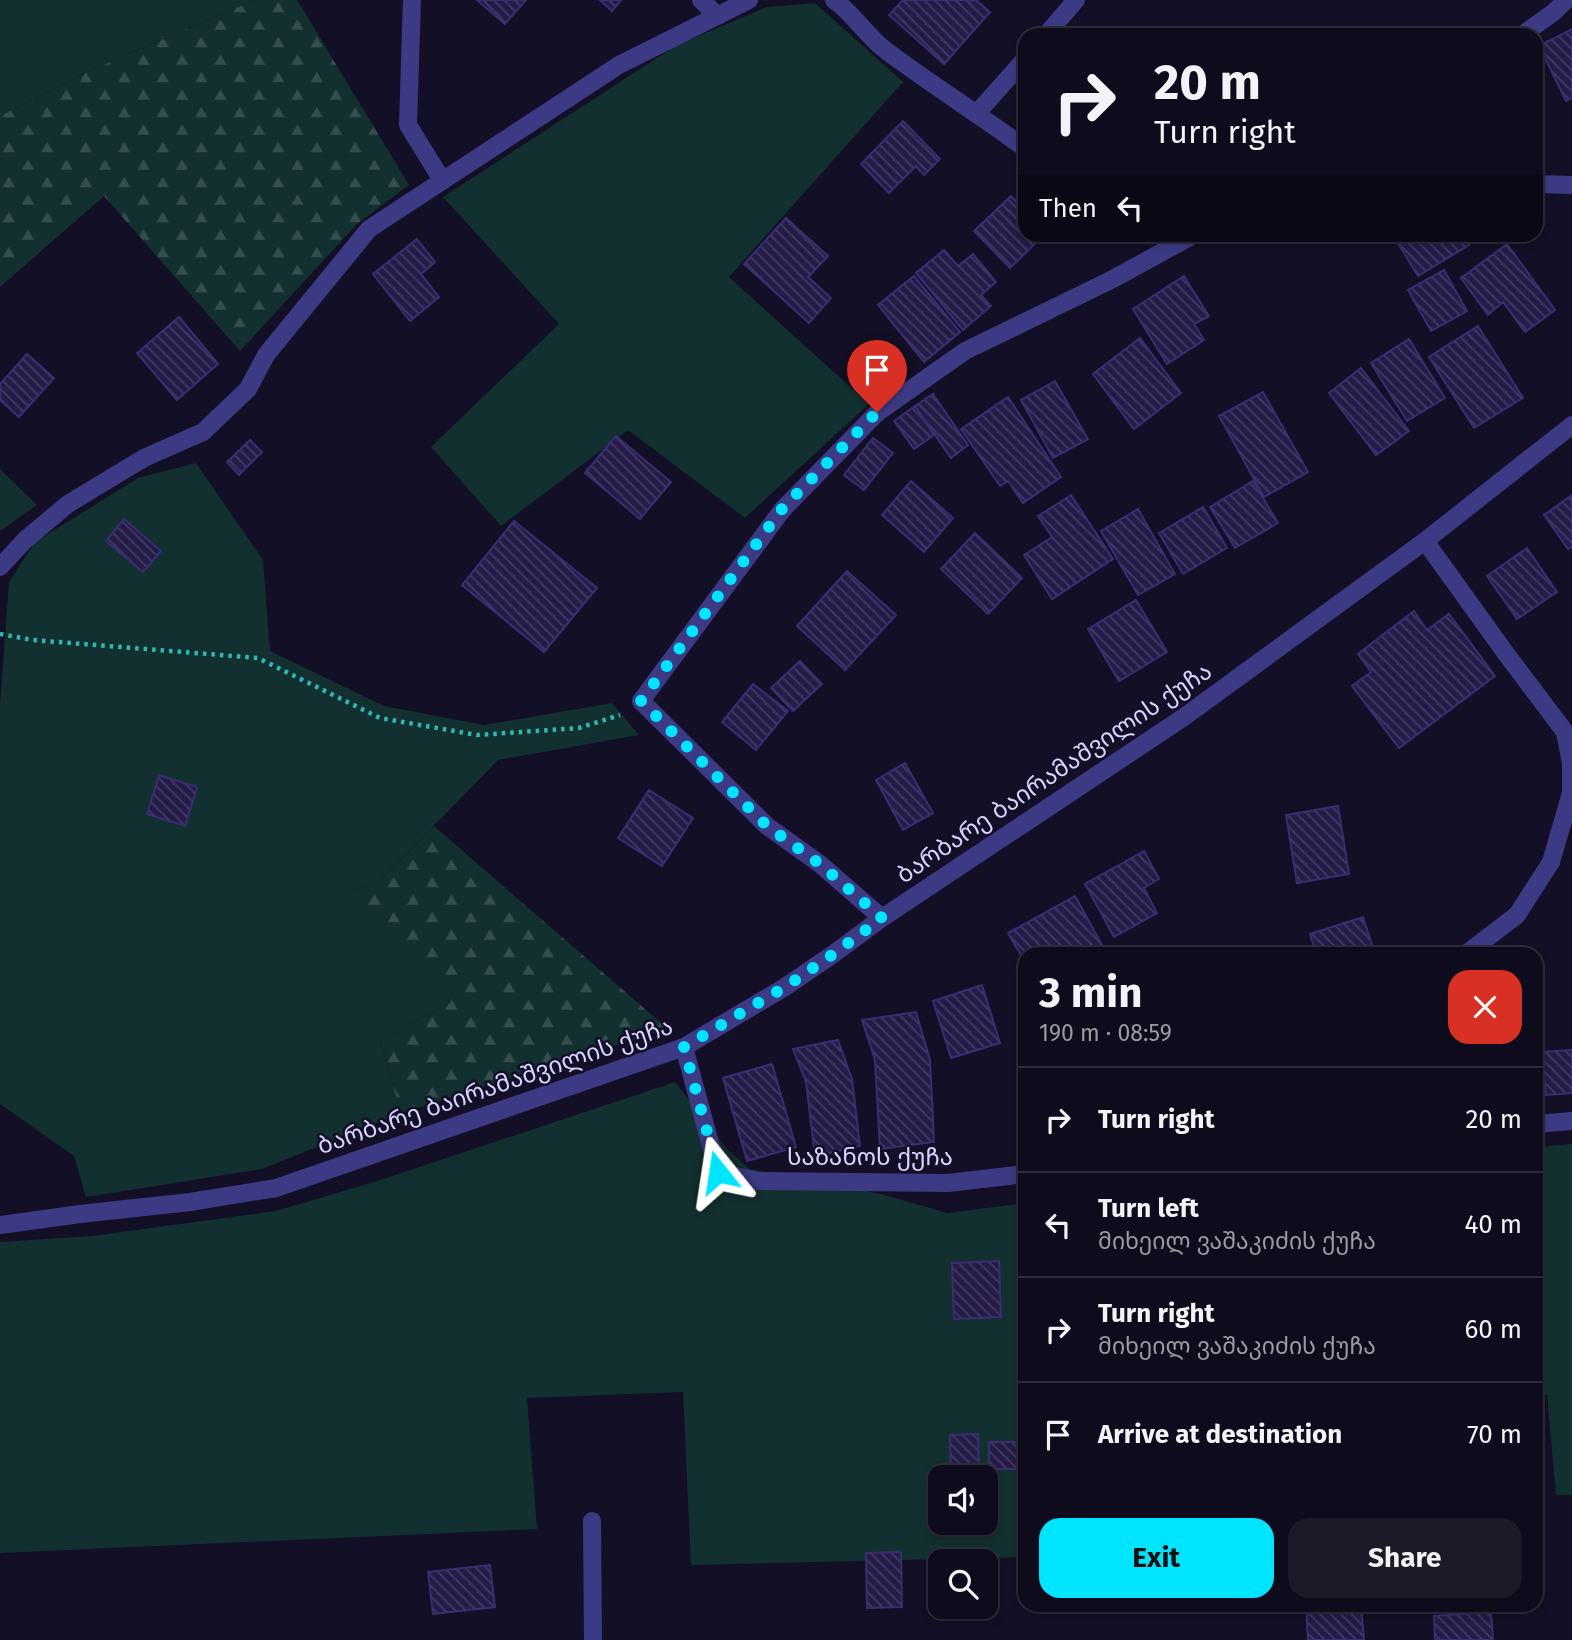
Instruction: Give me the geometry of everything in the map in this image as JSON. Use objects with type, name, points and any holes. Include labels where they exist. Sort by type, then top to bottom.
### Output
[{"type":"street","points":[[412,0],[408,125],[442,180]]},
{"type":"street","points":[[701,0],[718,16]]},
{"type":"street","points":[[0,566],[25,540],[68,504],[144,458],[203,432],[248,389],[265,355],[369,229],[619,65],[749,0]]},
{"type":"street","points":[[834,0],[844,7],[872,39],[1018,143]]},
{"type":"street","points":[[1052,28],[1076,0]]},
{"type":"street","points":[[1532,28],[1566,0]]},
{"type":"street","points":[[977,114],[1018,67]]},
{"type":"street","points":[[1543,184],[1572,185]]},
{"type":"street","points":[[882,918],[820,864],[767,826],[641,701],[782,509],[877,412],[965,351],[1113,279],[1180,242]]},
{"type":"street","name":"ბარბარე ბაირამაშვილის ქუჩა","points":[[0,1225],[190,1202],[276,1188],[684,1047],[785,987],[882,918],[1184,717],[1425,541],[1572,425]]},
{"type":"street","points":[[1425,541],[1565,732],[1571,763],[1571,793],[1551,862],[1517,915],[1475,947]]},
{"type":"street","name":"საზანოს ქუჩა","points":[[684,1047],[718,1172],[758,1181],[948,1183],[1018,1175]]},
{"type":"street","points":[[1543,1123],[1572,1121]]},
{"type":"street","points":[[592,1521],[593,1640]]},
{"type":"path","points":[[0,634],[33,640],[258,658],[380,718],[477,735],[579,728],[617,716],[641,701]]},
{"type":"green space","points":[[0,0],[255,0],[93,69],[0,116]]},
{"type":"green space","points":[[255,0],[297,0],[409,185],[357,224],[240,351],[104,196],[0,287],[0,116],[93,69]]},
{"type":"green space","points":[[815,3],[903,82],[729,277],[869,404],[745,518],[628,430],[501,526],[431,447],[559,324],[443,197],[677,45],[767,7]]},
{"type":"green space","points":[[196,463],[263,560],[270,651],[384,706],[484,725],[612,703],[639,735],[498,760],[377,884],[348,891],[451,1002],[380,1041],[401,1113],[262,1169],[86,1197],[74,1156],[0,1104],[0,705],[9,582],[35,542],[138,478]]},
{"type":"green space","points":[[0,469],[37,505],[0,531]]},
{"type":"green space","points":[[434,826],[668,1029],[401,1113],[380,1041],[451,1002],[347,891],[377,884]]},
{"type":"green space","points":[[675,1082],[728,1150],[750,1169],[881,1194],[947,1213],[1018,1204],[1018,1557],[998,1558],[998,1549],[928,1549],[928,1559],[691,1565],[683,1392],[527,1398],[537,1529],[0,1553],[0,1242],[92,1236],[276,1211],[374,1182]]},
{"type":"green space","points":[[1572,1144],[1572,1495],[1556,1495],[1547,1395],[1543,1395],[1543,1146]]},
{"type":"building","points":[[477,0],[526,0],[505,24]]},
{"type":"building","points":[[600,0],[621,0],[612,11]]},
{"type":"building","points":[[903,0],[976,0],[990,12],[944,64],[889,15]]},
{"type":"building","points":[[1572,29],[1572,98],[1566,101],[1543,54],[1543,44]]},
{"type":"building","points":[[903,121],[940,159],[924,175],[916,166],[889,193],[861,164]]},
{"type":"building","points":[[1011,196],[1018,203],[1018,242],[1037,242],[1010,268],[974,231]]},
{"type":"building","points":[[786,218],[828,256],[808,277],[831,298],[809,323],[744,264]]},
{"type":"building","points":[[417,239],[435,262],[421,274],[439,297],[410,321],[373,274]]},
{"type":"building","points":[[1397,242],[1467,242],[1469,245],[1418,276]]},
{"type":"building","points":[[1507,244],[1555,310],[1525,332],[1503,302],[1488,315],[1461,278]]},
{"type":"building","points":[[944,250],[958,266],[973,254],[996,282],[981,295],[991,306],[963,330],[916,273]]},
{"type":"building","points":[[1444,270],[1467,311],[1431,331],[1408,290]]},
{"type":"building","points":[[914,276],[960,332],[924,362],[878,305]]},
{"type":"building","points":[[1184,276],[1209,316],[1194,324],[1204,340],[1167,364],[1133,309]]},
{"type":"building","points":[[179,317],[218,364],[177,400],[137,353]]},
{"type":"building","points":[[1478,326],[1523,398],[1474,428],[1429,357]]},
{"type":"building","points":[[1140,338],[1181,393],[1134,429],[1093,374]]},
{"type":"building","points":[[1409,339],[1445,398],[1407,421],[1371,363]]},
{"type":"building","points":[[27,354],[54,378],[19,417],[0,400],[0,384]]},
{"type":"building","points":[[1361,368],[1409,431],[1376,455],[1329,393]]},
{"type":"building","points":[[1055,381],[1088,439],[1053,458],[1021,400]]},
{"type":"building","points":[[1263,392],[1308,472],[1264,497],[1219,416]]},
{"type":"building","points":[[933,394],[968,445],[951,458],[915,406]]},
{"type":"building","points":[[1008,397],[1061,477],[1023,503],[1008,481],[1000,486],[961,429]]},
{"type":"building","points":[[915,406],[934,435],[914,449],[894,421]]},
{"type":"building","points":[[616,436],[671,482],[640,519],[585,473]]},
{"type":"building","points":[[873,438],[893,453],[864,490],[844,475]]},
{"type":"building","points":[[250,440],[262,452],[239,475],[227,462]]},
{"type":"building","points":[[911,481],[953,518],[924,552],[882,515]]},
{"type":"building","points":[[1253,481],[1278,523],[1235,548],[1210,507]]},
{"type":"building","points":[[1071,495],[1113,559],[1052,599],[1024,555],[1052,537],[1038,516]]},
{"type":"building","points":[[1572,495],[1572,547],[1568,549],[1544,515]]},
{"type":"building","points":[[1203,507],[1227,548],[1183,574],[1159,533]]},
{"type":"building","points":[[1138,509],[1175,574],[1138,595],[1101,531]]},
{"type":"building","points":[[124,519],[161,551],[143,572],[106,541]]},
{"type":"building","points":[[514,521],[597,588],[544,652],[462,585]]},
{"type":"building","points":[[975,533],[1022,578],[988,614],[941,569]]},
{"type":"building","points":[[1527,548],[1557,592],[1517,619],[1487,576]]},
{"type":"building","points":[[847,571],[896,615],[845,670],[797,626]]},
{"type":"building","points":[[1136,600],[1167,652],[1119,681],[1088,629]]},
{"type":"building","points":[[1414,611],[1427,630],[1449,614],[1495,676],[1399,748],[1352,686],[1371,672],[1358,654]]},
{"type":"building","points":[[800,661],[822,684],[793,711],[771,688]]},
{"type":"building","points":[[753,684],[788,711],[756,750],[722,722]]},
{"type":"building","points":[[905,763],[933,813],[903,830],[876,780]]},
{"type":"building","points":[[159,775],[197,787],[185,826],[147,814]]},
{"type":"building","points":[[649,790],[693,818],[662,866],[618,838]]},
{"type":"building","points":[[1338,806],[1349,874],[1297,883],[1286,815]]},
{"type":"building","points":[[1144,851],[1159,879],[1144,888],[1157,913],[1114,937],[1085,884]]},
{"type":"building","points":[[1075,896],[1103,947],[1018,947],[1018,950],[1008,933]]},
{"type":"building","points":[[1363,917],[1373,947],[1314,947],[1310,934]]},
{"type":"building","points":[[982,985],[1000,1043],[951,1058],[933,1001]]},
{"type":"building","points":[[916,1012],[930,1060],[934,1142],[880,1149],[875,1060],[862,1020]]},
{"type":"building","points":[[838,1040],[852,1079],[860,1146],[815,1156],[806,1082],[793,1049]]},
{"type":"building","points":[[1572,1050],[1572,1093],[1546,1095],[1543,1052]]},
{"type":"building","points":[[772,1064],[796,1147],[747,1161],[723,1078]]},
{"type":"building","points":[[999,1261],[1001,1317],[954,1319],[952,1263]]},
{"type":"building","points":[[978,1434],[979,1465],[951,1465],[950,1435]]},
{"type":"building","points":[[989,1442],[1018,1442],[1018,1469],[998,1469],[998,1465],[989,1465]]},
{"type":"building","points":[[901,1552],[902,1607],[867,1608],[866,1553]]},
{"type":"building","points":[[490,1565],[495,1607],[433,1614],[428,1572]]},
{"type":"building","points":[[1306,1612],[1362,1612],[1364,1640],[1308,1640]]},
{"type":"building","points":[[1491,1612],[1493,1640],[1435,1640],[1434,1616]]},
{"type":"route","points":[[718,1172],[684,1047],[785,987],[882,918],[820,864],[767,826],[641,701],[782,509],[877,412]]}]
